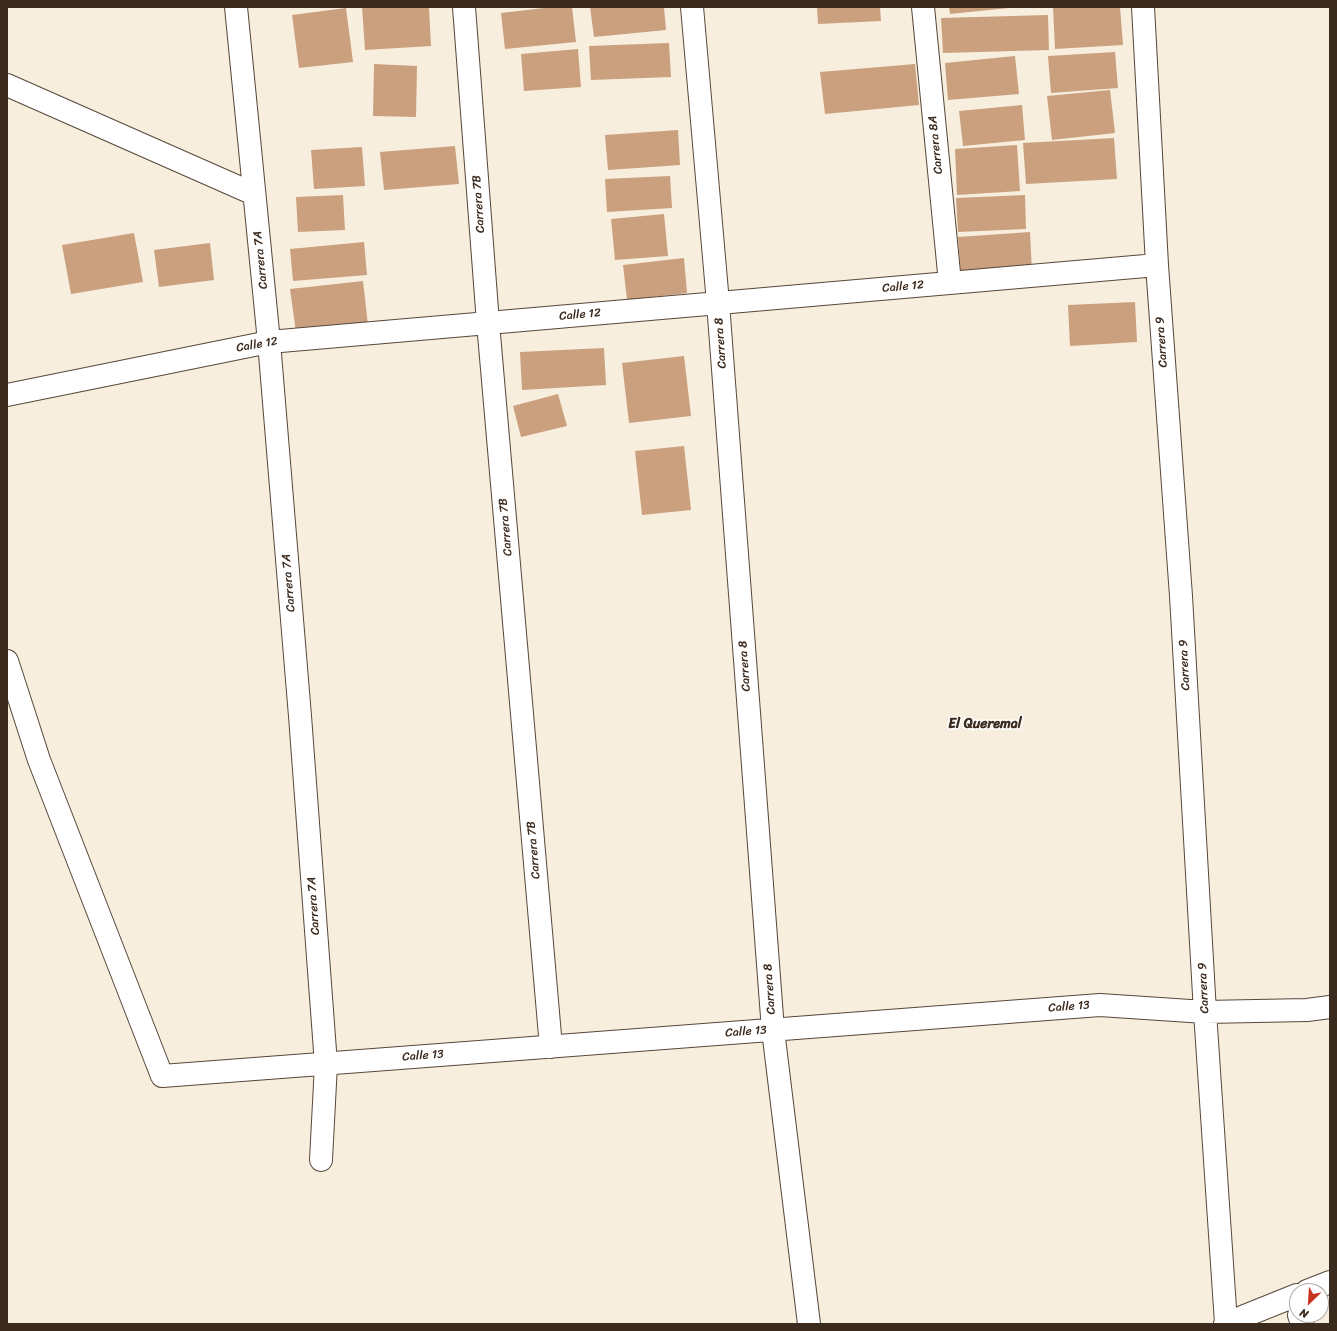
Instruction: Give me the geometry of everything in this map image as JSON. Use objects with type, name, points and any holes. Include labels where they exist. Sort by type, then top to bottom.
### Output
[{"type":"street","name":"Carrera 7A","points":[[236,7],[269,342],[300,716],[326,1064],[321,1160]]},
{"type":"street","name":"Carrera 7B","points":[[464,7],[488,323],[551,1047]]},
{"type":"street","name":"Carrera 8","points":[[692,7],[718,303],[773,1030],[809,1324]]},
{"type":"street","name":"Carrera 8A","points":[[923,7],[950,283]]},
{"type":"street","name":"Carrera 9","points":[[1143,7],[1157,265],[1181,596],[1205,1012],[1226,1323]]},
{"type":"street","points":[[7,85],[254,194]]},
{"type":"street","name":"Calle 12","points":[[7,395],[269,342],[1157,265]]},
{"type":"street","name":"Calle 13","points":[[7,661],[39,760],[162,1076],[1100,1005],[1205,1012],[1307,1010],[1330,1007]]},
{"type":"street","points":[[1226,1323],[1289,1305]]},
{"type":"building","points":[[362,7],[429,7],[431,46],[365,50]]},
{"type":"building","points":[[553,7],[572,7],[576,42],[505,49],[501,13]]},
{"type":"building","points":[[590,7],[664,7],[666,30],[594,37]]},
{"type":"building","points":[[817,7],[880,7],[881,21],[818,24]]},
{"type":"building","points":[[949,7],[1009,7],[1009,8],[950,14]]},
{"type":"building","points":[[1053,7],[1120,7],[1123,45],[1055,49]]},
{"type":"building","points":[[346,8],[353,62],[299,68],[292,15]]},
{"type":"building","points":[[1048,15],[1049,50],[943,53],[941,18]]},
{"type":"building","points":[[669,43],[671,77],[591,80],[589,46]]},
{"type":"building","points":[[578,49],[581,87],[524,91],[521,54]]},
{"type":"building","points":[[1115,52],[1118,88],[1051,93],[1048,56]]},
{"type":"building","points":[[1015,56],[1019,94],[948,100],[945,63]]},
{"type":"building","points":[[374,64],[417,66],[416,117],[373,116]]},
{"type":"building","points":[[915,64],[919,105],[825,114],[820,72]]},
{"type":"building","points":[[1110,90],[1115,133],[1052,140],[1047,96]]},
{"type":"building","points":[[1022,105],[1025,140],[963,146],[959,111]]},
{"type":"building","points":[[678,130],[680,165],[608,170],[605,135]]},
{"type":"building","points":[[1114,138],[1117,179],[1026,184],[1023,143]]},
{"type":"building","points":[[1017,145],[1020,191],[957,195],[955,149]]},
{"type":"building","points":[[455,146],[459,184],[384,190],[380,152]]},
{"type":"building","points":[[362,147],[365,186],[314,189],[311,150]]},
{"type":"building","points":[[670,176],[672,208],[607,212],[605,179]]},
{"type":"building","points":[[343,195],[345,230],[298,232],[296,197]]},
{"type":"building","points":[[1025,195],[1026,229],[958,232],[956,198]]},
{"type":"building","points":[[664,214],[668,256],[615,260],[611,219]]},
{"type":"building","points":[[1030,232],[1032,273],[961,277],[958,237]]},
{"type":"building","points":[[134,233],[143,282],[71,294],[62,245]]},
{"type":"building","points":[[364,242],[367,275],[293,281],[290,249]]},
{"type":"building","points":[[210,243],[214,280],[159,287],[154,250]]},
{"type":"building","points":[[684,258],[687,293],[627,300],[623,265]]},
{"type":"building","points":[[363,281],[368,325],[296,332],[290,289]]},
{"type":"building","points":[[1135,302],[1137,342],[1070,346],[1068,305]]},
{"type":"building","points":[[604,348],[606,385],[522,390],[520,352]]},
{"type":"building","points":[[684,356],[691,416],[629,423],[622,363]]},
{"type":"building","points":[[558,394],[567,426],[521,437],[513,406]]},
{"type":"building","points":[[684,446],[691,510],[642,515],[635,451]]},
{"type":"district","name":"El Queremal","points":[[985,724]]}]
